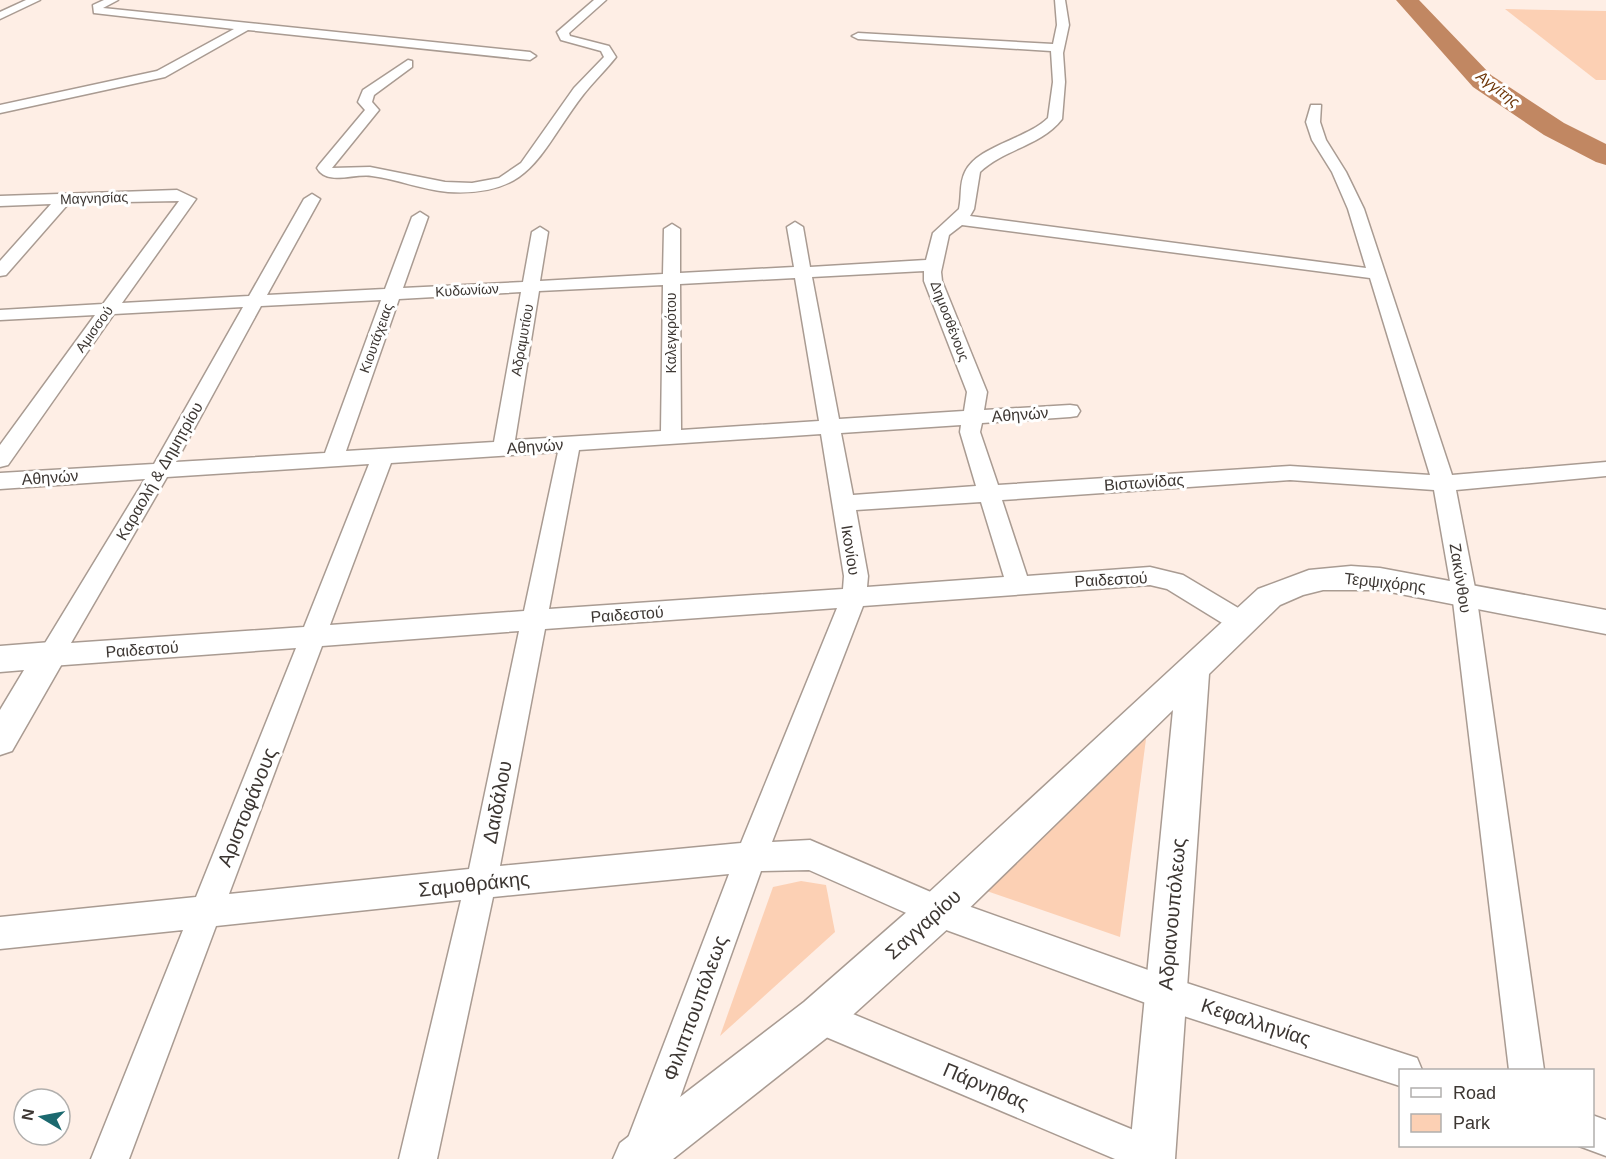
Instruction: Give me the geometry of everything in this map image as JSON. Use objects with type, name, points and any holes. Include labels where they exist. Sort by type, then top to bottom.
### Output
[{"type":"street","points":[[0,16],[35,0]]},
{"type":"street","points":[[113,0],[97,7],[98,11],[530,56]]},
{"type":"street","points":[[408,64],[368,93],[365,102],[372,110],[324,168],[327,173],[370,171],[445,187],[472,188],[504,182],[526,166],[579,91],[610,57],[605,49],[565,38],[563,32],[601,0]]},
{"type":"street","points":[[1060,0],[1062,33],[1058,48],[1059,82],[1055,119],[1046,128],[988,157],[975,167],[970,177],[968,210],[961,220],[1375,274]]},
{"type":"street","points":[[0,109],[51,96],[145,80],[161,74],[244,28]]},
{"type":"street","points":[[858,36],[1058,48]]},
{"type":"street","name":"Ζακύνθου","points":[[1316,108],[1313,122],[1319,140],[1339,172],[1356,209],[1444,483],[1464,593],[1527,1069]]},
{"type":"street","name":"Μαγνησίας","points":[[0,201],[177,195],[188,197]]},
{"type":"street","name":"Αμισσού","points":[[0,460],[188,197]]},
{"type":"street","points":[[0,271],[64,199]]},
{"type":"street","name":"Καραολή & Δημητρίου","points":[[0,740],[161,470],[312,200]]},
{"type":"street","name":"Κιουτάχειας","points":[[333,459],[420,217]]},
{"type":"street","name":"Δημοσθένους","points":[[961,220],[941,233],[933,280],[978,392],[970,432],[1018,585]]},
{"type":"street","name":"Ικονίου","points":[[751,857],[854,597],[856,576],[795,227]]},
{"type":"street","name":"Καλεγκρότου","points":[[671,437],[672,229]]},
{"type":"street","name":"Αδραμυτίου","points":[[503,448],[540,232]]},
{"type":"street","name":"Κυδωνίων","points":[[0,315],[934,265]]},
{"type":"street","name":"Αθηνών","points":[[0,481],[1070,411]]},
{"type":"street","name":"Δαιδάλου","points":[[418,1159],[481,883],[532,621],[570,444]]},
{"type":"street","name":"Αριστοφάνους","points":[[110,1159],[383,456]]},
{"type":"street","name":"Βιστωνίδας","points":[[844,503],[1290,473],[1444,483],[1606,469]]},
{"type":"street","name":"Τερψιχόρης","points":[[1193,670],[1269,597],[1288,586],[1312,579],[1344,576],[1380,579],[1464,593],[1606,622]]},
{"type":"street","name":"Ραιδεστού","points":[[0,659],[1018,585],[1162,577],[1241,622]]},
{"type":"street","name":"Σαγγαρίου","points":[[639,1157],[819,1017],[938,910],[1193,670]]},
{"type":"street","name":"Αδριανουπόλεως","points":[[1152,1157],[1193,670]]},
{"type":"street","name":"Σαμοθράκης","points":[[0,933],[481,883],[795,854],[819,857],[938,910]]},
{"type":"street","name":"Φιλιππουπόλεως","points":[[639,1157],[751,857]]},
{"type":"street","name":"Κεφαλληνίας","points":[[938,910],[1165,993],[1399,1069]]},
{"type":"street","name":"Πάρνηθας","points":[[819,1017],[1152,1157]]},
{"type":"green space","points":[[1505,9],[1606,11],[1606,80],[1596,80]]},
{"type":"green space","points":[[1141,738],[1146,739],[1120,937],[978,888]]},
{"type":"green space","points":[[801,881],[826,885],[835,932],[720,1036],[773,887]]},
{"type":"waterway","name":"Αγγίτης","points":[[1407,0],[1482,81],[1554,129],[1606,156]]}]
